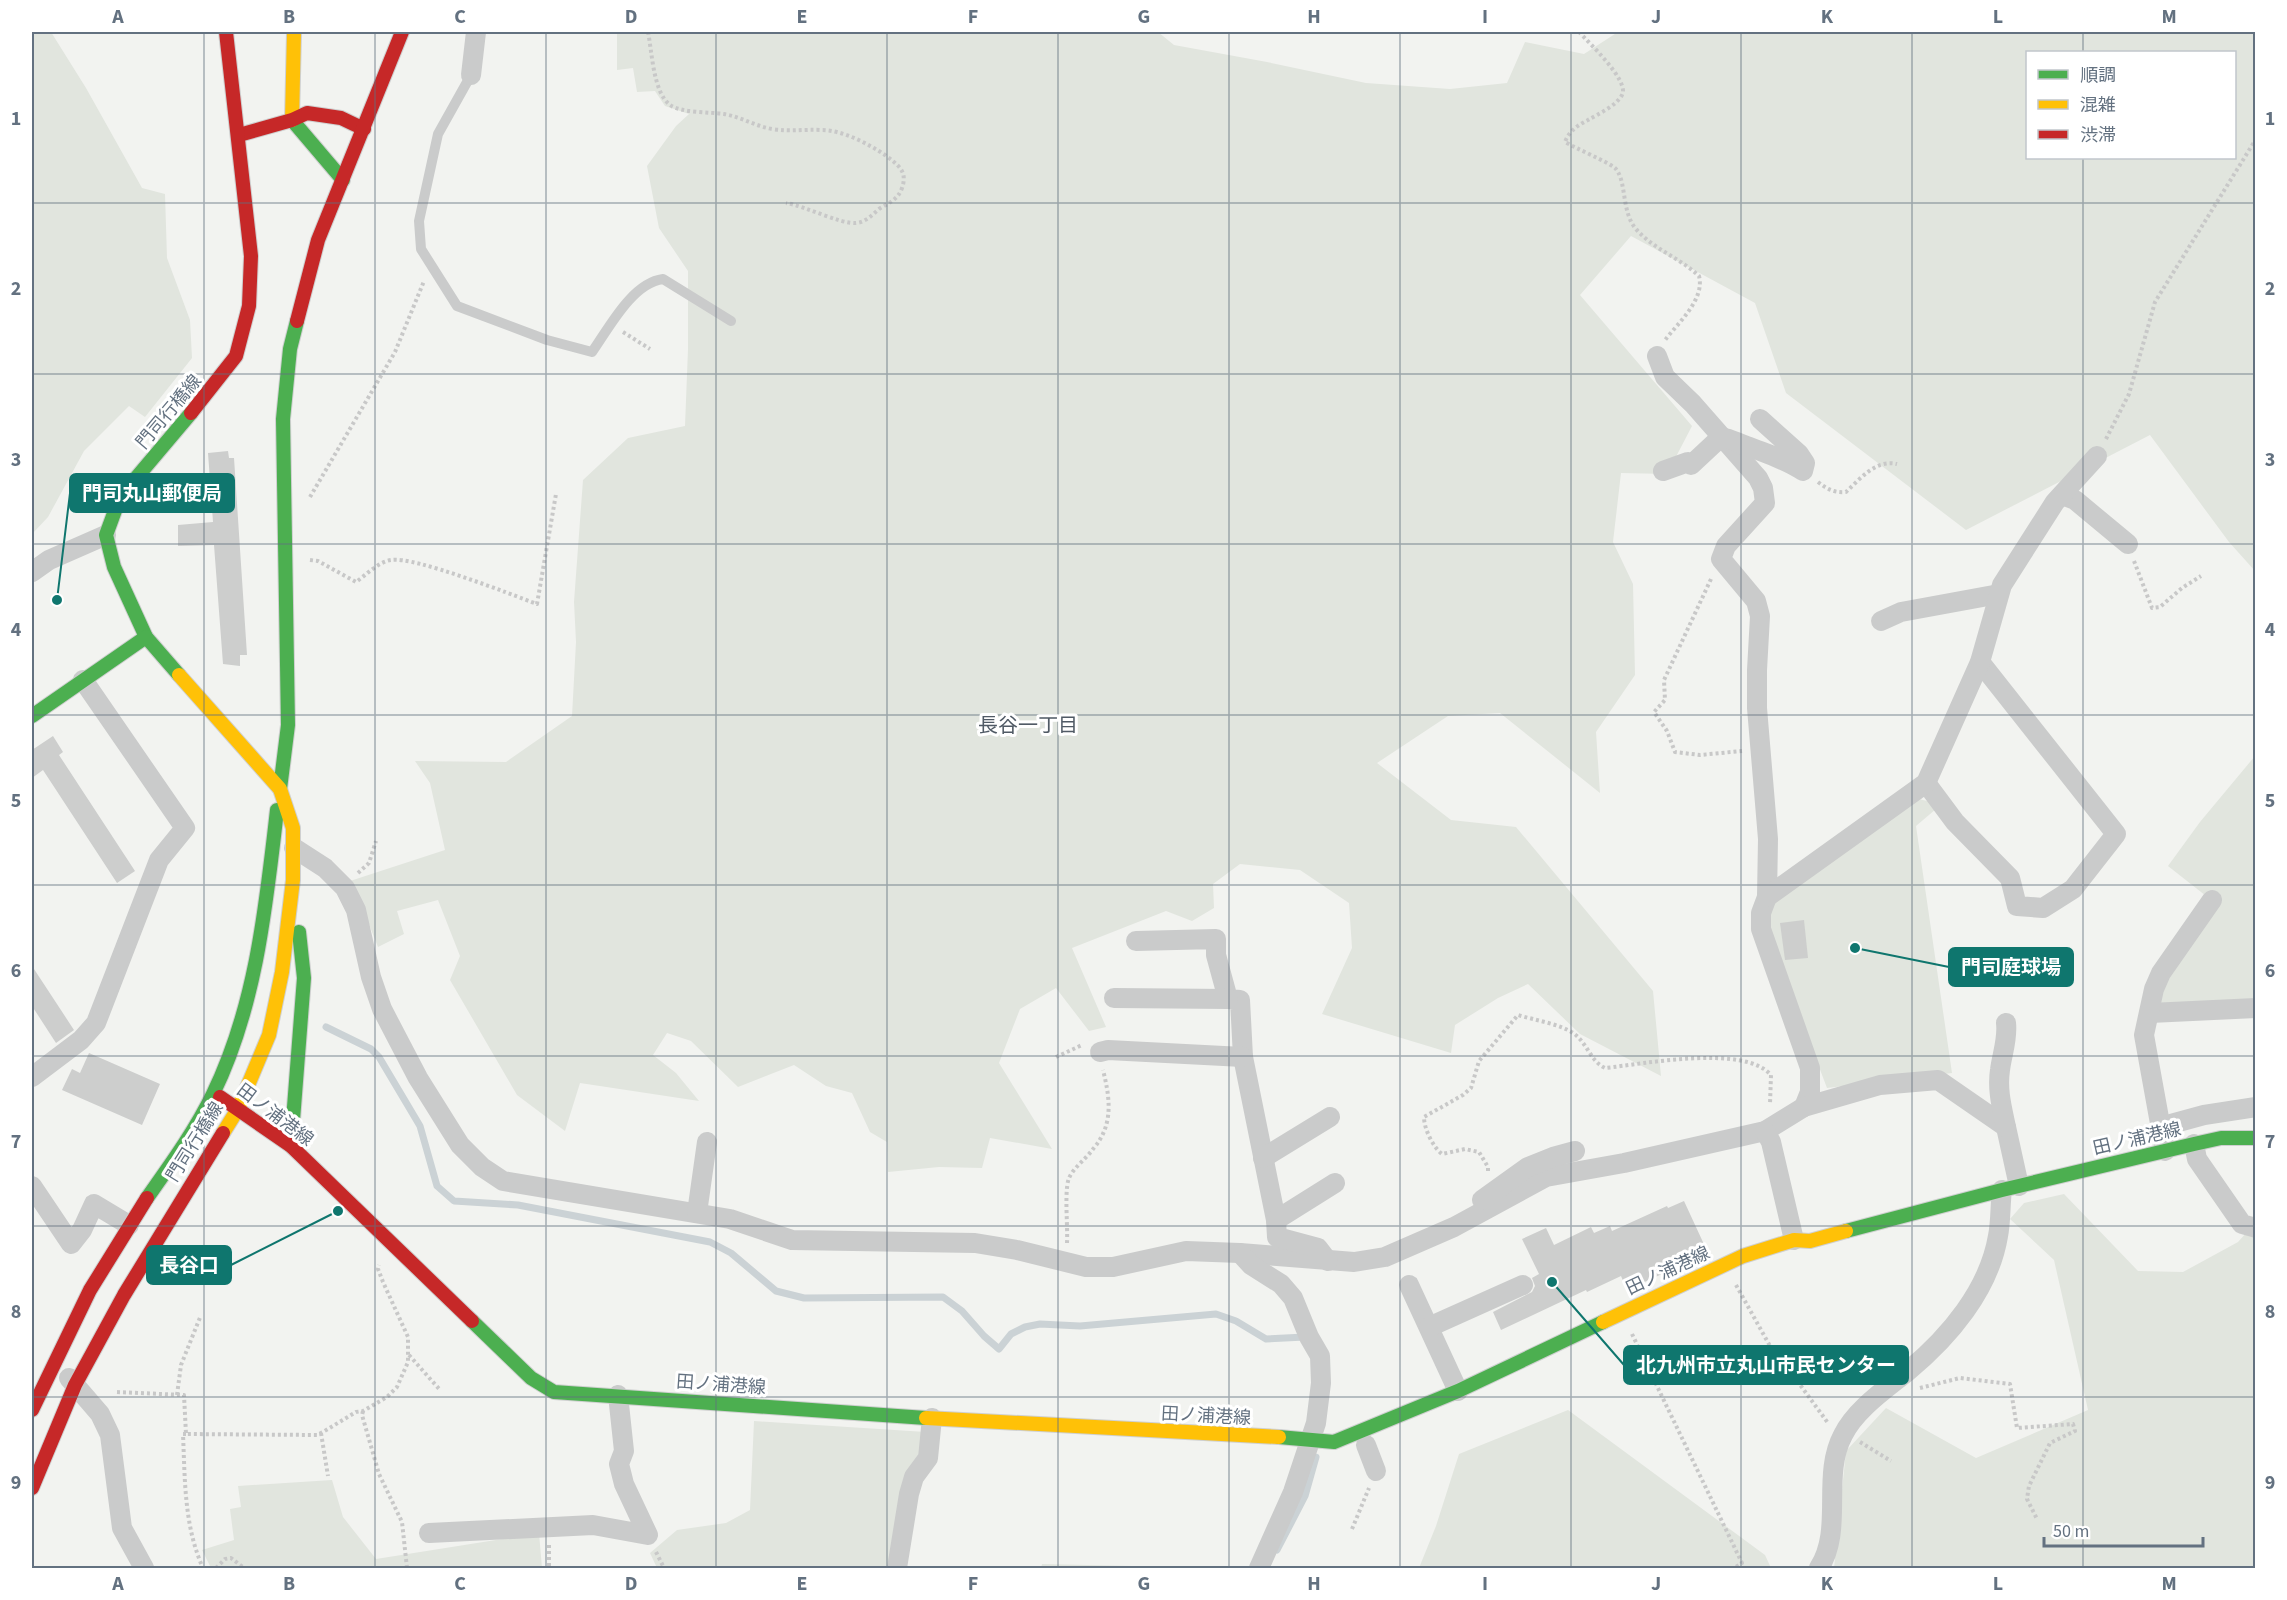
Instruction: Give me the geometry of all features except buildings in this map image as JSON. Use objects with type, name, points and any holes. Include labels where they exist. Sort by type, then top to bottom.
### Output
[{"type":"main road","name":"門司行橋線","points":[[32,1488],[75,1385],[124,1295],[238,1109],[269,1035],[282,972],[293,880],[294,848],[293,828],[280,789],[146,637],[114,567],[106,535],[120,497],[214,386],[236,356],[249,306],[251,256],[239,135],[225,32]]},
{"type":"main road","points":[[294,32],[292,120],[343,180]]},
{"type":"main road","points":[[280,789],[288,725],[283,419],[290,348],[318,240],[402,32]]},
{"type":"main road","points":[[239,135],[292,120],[308,113],[341,118],[364,129]]},
{"type":"main road","points":[[32,716],[146,637]]},
{"type":"main road","name":"門司行橋線","points":[[32,1410],[53,1360],[96,1281],[129,1225],[191,1133],[214,1093],[246,997],[262,923],[280,789]]},
{"type":"main road","points":[[291,1146],[304,978],[293,880]]},
{"type":"main road","name":"田ノ浦港線","points":[[214,1093],[291,1146],[531,1378],[554,1392],[1334,1442],[1458,1391],[1743,1256],[1794,1239],[1810,1241],[2011,1188],[2221,1138],[2256,1138]]},
{"type":"street","points":[[471,75],[476,32]]},
{"type":"street","points":[[1656,356],[1665,377],[1693,404],[1758,478],[1763,488],[1765,503],[1726,546],[1720,560],[1756,601],[1760,616],[1757,680],[1768,839],[1767,897],[1761,913],[1761,928],[1810,1068],[1810,1092],[1804,1107]]},
{"type":"street","points":[[1721,436],[1779,457],[1803,471],[1805,463],[1799,454],[1760,419]]},
{"type":"street","points":[[1663,471],[1688,462],[1691,465],[1721,436]]},
{"type":"street","points":[[1767,897],[1926,783],[1980,662],[2002,585],[2055,502],[2097,456]]},
{"type":"street","points":[[2062,495],[2075,501],[2128,544]]},
{"type":"street","points":[[32,572],[49,560],[106,535]]},
{"type":"street","points":[[1881,621],[1901,612],[2000,594]]},
{"type":"street","points":[[1926,783],[1954,822],[2010,878],[2017,906],[2043,908],[2073,890],[2116,834],[1980,662]]},
{"type":"street","points":[[32,1077],[81,1040],[96,1023],[159,860],[184,828],[83,680]]},
{"type":"street","points":[[294,848],[324,868],[340,883],[356,910],[382,1009],[418,1078],[460,1145],[482,1167],[503,1181],[730,1219],[792,1240],[975,1243],[1017,1250],[1086,1267],[1113,1267],[1186,1251],[1240,1252],[1354,1262],[1385,1257],[1454,1227],[1546,1177],[1634,1161],[1769,1129],[1804,1107],[1880,1085],[1938,1080],[2006,1127]]},
{"type":"street","points":[[2165,1151],[2144,1035],[2154,988],[2161,973],[2212,900]]},
{"type":"street","points":[[1136,941],[1216,939],[1216,955],[1228,999]]},
{"type":"street","points":[[1114,998],[1240,1000],[1243,1057],[1278,1237],[1318,1248],[1328,1261]]},
{"type":"street","points":[[2150,1013],[2256,1008]]},
{"type":"street","points":[[1819,1569],[1830,1544],[1833,1481],[1842,1436],[1860,1412],[1933,1350],[1954,1327],[1988,1269],[2011,1188],[2006,1127],[1998,1089],[2007,1032],[2006,1023]]},
{"type":"street","points":[[1100,1052],[1108,1050],[1243,1057]]},
{"type":"street","points":[[2160,1127],[2204,1115],[2256,1107]]},
{"type":"street","points":[[1263,1158],[1330,1117]]},
{"type":"street","points":[[1769,1129],[1794,1239]]},
{"type":"street","points":[[697,1214],[707,1142]]},
{"type":"street","points":[[2194,1144],[2197,1159],[2242,1224],[2256,1228]]},
{"type":"street","points":[[1454,1227],[1453,1220],[1528,1167],[1575,1151]]},
{"type":"street","points":[[1276,1220],[1335,1183]]},
{"type":"street","points":[[32,1186],[70,1244],[82,1230],[93,1204],[129,1225]]},
{"type":"street","points":[[1240,1252],[1251,1265],[1281,1284],[1293,1298],[1309,1337],[1320,1356],[1321,1383],[1316,1423],[1293,1492],[1259,1569]]},
{"type":"street","points":[[1409,1285],[1458,1391]]},
{"type":"street","points":[[1430,1327],[1523,1285]]},
{"type":"street","points":[[53,1360],[100,1414],[110,1435],[122,1528],[144,1569]]},
{"type":"street","points":[[429,1533],[592,1525],[648,1535],[624,1484],[619,1464],[624,1451],[618,1395]]},
{"type":"street","points":[[897,1569],[911,1486],[914,1477],[928,1458],[932,1418]]},
{"type":"street","points":[[1366,1445],[1376,1471]]},
{"type":"lane","points":[[471,75],[438,134],[419,220],[421,249],[457,306],[547,340],[592,352],[636,291],[656,279],[663,279],[731,321]]},
{"type":"path","points":[[648,32],[658,89],[670,105],[743,118],[763,127],[792,132],[823,130],[841,134],[877,149],[903,172],[905,179],[900,193],[892,202],[868,219],[856,223],[844,222],[786,203]]},
{"type":"path","points":[[1579,32],[1612,68],[1620,79],[1623,89],[1622,96],[1577,126],[1567,135],[1565,142],[1615,168],[1626,210],[1633,226],[1644,238],[1690,268],[1699,276],[1701,284],[1694,304],[1663,342],[1656,356]]},
{"type":"path","points":[[2097,456],[2129,394],[2155,302],[2256,139]]},
{"type":"path","points":[[309,497],[395,352],[424,283],[424,276],[417,258],[421,249]]},
{"type":"path","points":[[612,325],[650,349]]},
{"type":"path","points":[[1803,471],[1827,489],[1838,493],[1846,492],[1862,474],[1890,463],[1898,464]]},
{"type":"path","points":[[310,560],[318,561],[356,582],[388,560],[399,559],[443,571],[537,604],[556,495]]},
{"type":"path","points":[[2128,544],[2152,608],[2160,608],[2182,588],[2201,576]]},
{"type":"path","points":[[1720,560],[1664,680],[1665,700],[1654,712],[1667,731],[1675,752],[1712,754],[1760,748]]},
{"type":"path","points":[[340,883],[362,871],[369,863],[376,842]]},
{"type":"path","points":[[1488,1178],[1488,1167],[1479,1152],[1465,1149],[1442,1154],[1437,1150],[1424,1124],[1424,1117],[1471,1088],[1479,1061],[1518,1015],[1572,1032],[1582,1040],[1594,1060],[1605,1068],[1716,1058],[1740,1060],[1764,1067],[1771,1075],[1769,1129]]},
{"type":"path","points":[[1056,1058],[1083,1045],[1091,1046],[1100,1052],[1110,1100],[1108,1117],[1100,1140],[1070,1176],[1066,1187],[1068,1224],[1064,1261]]},
{"type":"path","points":[[203,1569],[195,1551],[186,1506],[183,1434],[317,1435],[387,1397],[397,1387],[408,1362],[408,1337],[378,1269],[380,1259]]},
{"type":"path","points":[[1732,1276],[1775,1355],[1842,1436],[1891,1461]]},
{"type":"path","points":[[177,1395],[181,1365],[201,1315]]},
{"type":"path","points":[[1627,1326],[1742,1563],[1734,1569]]},
{"type":"path","points":[[408,1354],[440,1389]]},
{"type":"path","points":[[1917,1389],[1960,1378],[2010,1384],[2017,1428],[2073,1424],[2075,1431],[2050,1443],[2029,1486],[2027,1499],[2037,1519]]},
{"type":"path","points":[[117,1392],[184,1395],[186,1434]]},
{"type":"path","points":[[363,1411],[362,1415],[380,1474],[402,1522],[407,1569]]},
{"type":"path","points":[[321,1433],[328,1476]]},
{"type":"path","points":[[1352,1529],[1376,1471]]},
{"type":"path","points":[[216,1569],[225,1559],[231,1558],[244,1569]]},
{"type":"shaded area","points":[[32,32],[51,32],[86,88],[142,188],[165,194],[167,258],[190,320],[192,358],[145,417],[129,406],[84,451],[48,517],[32,534]]},
{"type":"shaded area","points":[[617,32],[1158,32],[1174,45],[1366,83],[1450,89],[1507,83],[1525,42],[1584,54],[1618,32],[2255,32],[2255,571],[2229,542],[2150,435],[1966,530],[1786,393],[1755,303],[1631,236],[1580,295],[1692,426],[1667,474],[1621,473],[1613,542],[1633,584],[1635,675],[1596,732],[1600,793],[1500,713],[1448,716],[1377,763],[1451,820],[1516,827],[1653,991],[1661,1076],[1580,1034],[1528,984],[1498,998],[1455,1025],[1451,1053],[1322,1014],[1352,948],[1349,903],[1300,870],[1240,864],[1213,884],[1214,908],[1192,921],[1166,911],[1072,948],[1106,1027],[1089,1031],[1056,988],[1020,1009],[999,1063],[1052,1149],[990,1138],[982,1168],[939,1167],[888,1172],[887,1142],[870,1132],[852,1093],[826,1086],[794,1065],[738,1087],[691,1041],[667,1033],[653,1055],[676,1073],[699,1101],[580,1083],[565,1131],[517,1095],[450,980],[460,956],[438,900],[397,911],[404,934],[378,947],[359,899],[347,882],[445,850],[430,783],[415,761],[506,762],[572,716],[576,642],[574,602],[583,480],[628,438],[685,426],[688,271],[659,228],[647,166],[676,126],[689,114],[665,106],[655,91],[637,92],[633,68],[617,70]]},
{"type":"shaded area","points":[[2255,756],[2255,1001],[2157,1005],[2159,990],[2215,903],[2168,866],[2200,822]]},
{"type":"shaded area","points":[[1919,799],[1931,802],[1936,809],[1916,826],[1952,1073],[1827,1088],[1783,972],[1768,923],[1772,901]]},
{"type":"shaded area","points":[[2064,1194],[2138,1271],[2183,1272],[2238,1242],[2255,1223],[2255,1568],[1834,1568],[1846,1451],[1886,1408],[1976,1458],[2088,1410],[2054,1260],[2010,1219],[2024,1203]]},
{"type":"shaded area","points":[[1568,1410],[1765,1555],[1771,1568],[1419,1568],[1436,1526],[1459,1454]]},
{"type":"shaded area","points":[[754,1421],[926,1432],[893,1568],[657,1568],[650,1553],[677,1530],[726,1523],[750,1510]]},
{"type":"shaded area","points":[[332,1480],[343,1517],[376,1559],[539,1533],[542,1568],[211,1568],[202,1550],[234,1540],[230,1509],[241,1507],[238,1486]]},
{"type":"shaded area","points":[[1042,1564],[1178,1567],[1179,1568],[1041,1568]]},
{"type":"waterway","points":[[326,1027],[371,1049],[379,1057],[420,1126],[437,1186],[454,1201],[518,1205],[710,1242],[731,1253],[776,1291],[804,1298],[943,1297],[962,1311],[999,1349],[1011,1334],[1025,1327],[1040,1324],[1080,1326],[1216,1314],[1236,1321],[1266,1339],[1305,1337]]},
{"type":"waterway","points":[[1277,1550],[1305,1496],[1316,1457]]},
{"type":"traffic: fast","points":[[292,120],[343,180]]},
{"type":"traffic: fast","points":[[280,789],[288,725],[283,419],[290,349],[297,321]]},
{"type":"traffic: fast","points":[[179,675],[146,637],[114,567],[106,535],[120,497],[191,413]]},
{"type":"traffic: fast","points":[[32,716],[146,637]]},
{"type":"traffic: fast","points":[[147,1198],[206,1108],[228,1060],[240,1026],[257,955],[277,810]]},
{"type":"traffic: fast","points":[[291,1146],[304,978],[299,932]]},
{"type":"traffic: fast","points":[[1846,1231],[2002,1190],[2194,1144],[2221,1138],[2256,1138]]},
{"type":"traffic: fast","points":[[472,1321],[531,1378],[554,1392],[926,1418]]},
{"type":"traffic: fast","points":[[1279,1437],[1334,1442],[1458,1391],[1603,1322]]},
{"type":"traffic: slow","points":[[292,120],[294,32]]},
{"type":"traffic: slow","points":[[179,675],[280,789],[293,828],[293,880],[282,972],[269,1035],[238,1109],[223,1133]]},
{"type":"traffic: slow","points":[[1603,1322],[1743,1256],[1794,1240],[1810,1241],[1846,1231]]},
{"type":"traffic: slow","points":[[926,1418],[1279,1437]]},
{"type":"traffic: jam","points":[[191,413],[236,356],[249,306],[251,256],[226,32]]},
{"type":"traffic: jam","points":[[297,321],[318,240],[402,32]]},
{"type":"traffic: jam","points":[[239,135],[292,120],[307,113],[341,118],[364,129]]},
{"type":"traffic: jam","points":[[220,1097],[291,1146],[472,1321]]},
{"type":"traffic: jam","points":[[32,1488],[75,1385],[124,1295],[223,1133]]},
{"type":"traffic: jam","points":[[32,1410],[90,1290],[147,1198]]},
{"type":"place","name":"門司丸山郵便局","points":[[57,600]]},
{"type":"place","name":"門司庭球場","points":[[1855,948]]},
{"type":"place","name":"長谷口","points":[[338,1211]]},
{"type":"place","name":"北九州市立丸山市民センター","points":[[1552,1282]]},
{"type":"district","name":"長谷一丁目","points":[[1028,726]]}]
